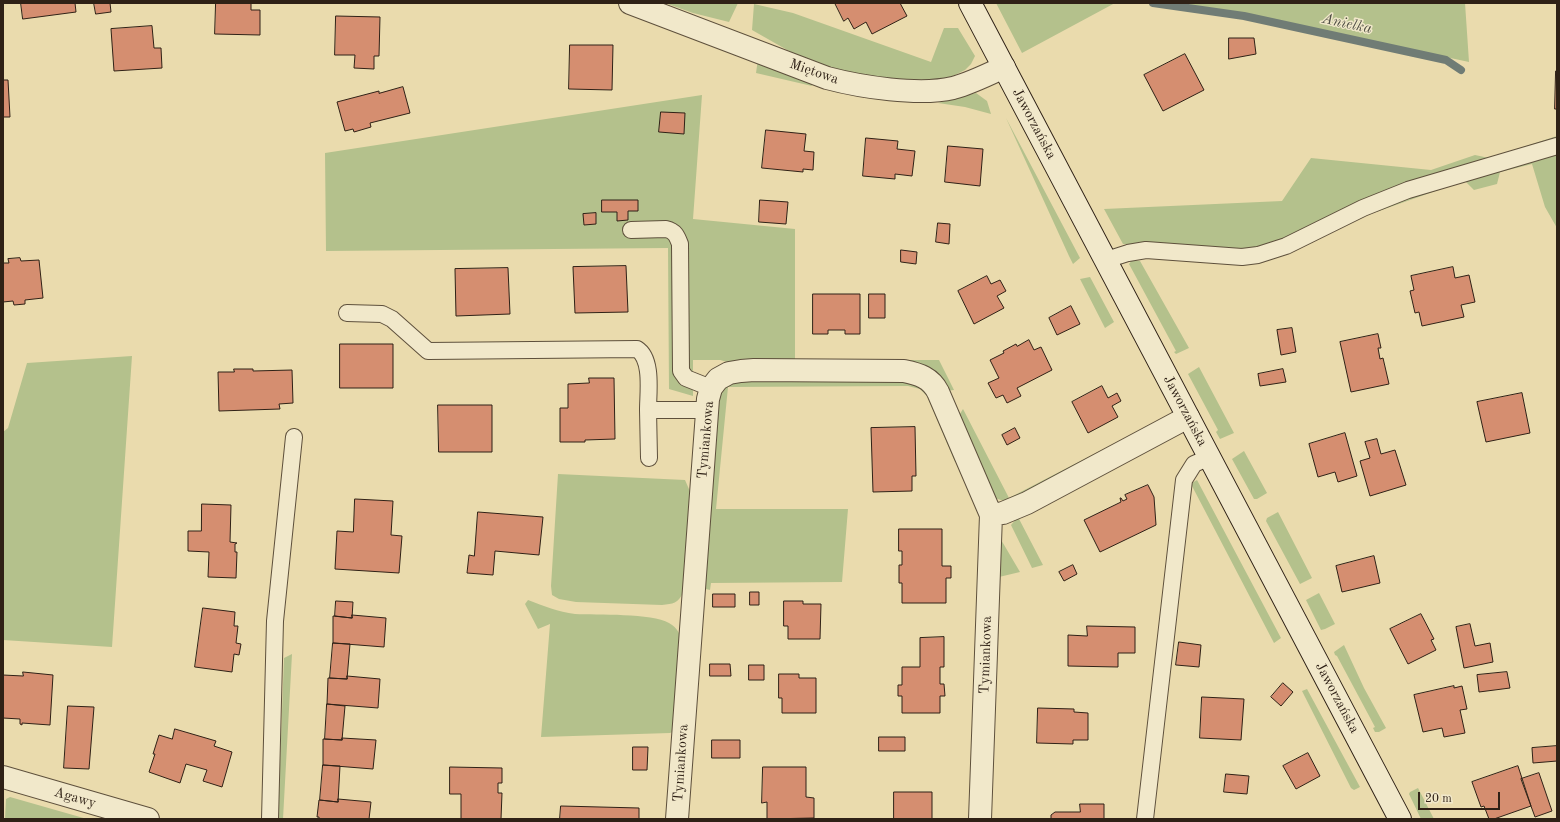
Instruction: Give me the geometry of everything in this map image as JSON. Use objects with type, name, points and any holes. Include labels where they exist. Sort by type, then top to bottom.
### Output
[{"type":"street","name":"Miętowa","points":[[630,3],[827,78],[845,82],[917,91],[939,90],[973,81],[1004,67]]},
{"type":"street","name":"Jaworzańska","points":[[970,3],[1400,819]]},
{"type":"street","name":"Tymiankowa","points":[[677,819],[707,410],[711,388],[718,379],[729,373],[754,370],[904,371],[923,376],[935,385],[990,515],[980,819]]},
{"type":"street","points":[[990,515],[1003,513],[1027,503],[1188,417]]},
{"type":"street","name":"Agawy","points":[[3,777],[148,819]]},
{"type":"lane","points":[[1106,260],[1128,253],[1146,250],[1242,257],[1258,255],[1286,246],[1363,208],[1408,190],[1557,146]]},
{"type":"lane","points":[[631,230],[666,229],[671,230],[677,235],[680,244],[681,371],[686,378],[711,388]]},
{"type":"lane","points":[[347,313],[382,314],[392,319],[428,350],[637,349],[646,357],[648,365],[649,458]]},
{"type":"lane","points":[[648,410],[707,410]]},
{"type":"lane","points":[[270,819],[275,621],[294,437]]},
{"type":"lane","points":[[1145,819],[1184,480],[1194,464],[1210,457]]},
{"type":"green space","points":[[665,3],[738,3],[729,22],[693,13]]},
{"type":"green space","points":[[996,3],[1115,3],[1022,53]]},
{"type":"green space","points":[[1180,3],[1465,3],[1469,62],[1283,22]]},
{"type":"green space","points":[[754,4],[793,13],[931,62],[944,28],[958,28],[975,56],[971,64],[965,70],[949,78],[921,81],[847,75],[803,59],[752,30]]},
{"type":"green space","points":[[758,59],[809,80],[812,86],[756,73]]},
{"type":"green space","points":[[976,93],[987,101],[991,114],[965,107],[938,103]]},
{"type":"green space","points":[[702,95],[693,219],[795,229],[795,360],[731,363],[720,360],[693,360],[693,396],[669,389],[668,248],[326,251],[325,153]]},
{"type":"green space","points":[[1006,118],[1080,258],[1073,264],[1069,256]]},
{"type":"green space","points":[[1557,136],[1557,139],[1285,240],[1252,249],[1123,244],[1104,209],[1282,201],[1311,158],[1431,170],[1475,155],[1489,158]]},
{"type":"green space","points":[[1557,152],[1557,228],[1545,207],[1532,164],[1500,172],[1497,184],[1474,190],[1465,181]]},
{"type":"green space","points":[[1438,186],[1444,188],[1376,212],[1377,209]]},
{"type":"green space","points":[[1132,260],[1140,261],[1189,348],[1176,354],[1174,352],[1176,351],[1129,264]]},
{"type":"green space","points":[[1090,277],[1114,322],[1105,328],[1080,279]]},
{"type":"green space","points":[[132,356],[112,647],[3,640],[3,432],[8,428],[27,363]]},
{"type":"green space","points":[[887,360],[939,360],[954,390],[945,391]]},
{"type":"green space","points":[[1199,367],[1234,433],[1220,439],[1216,432],[1218,430],[1188,374]]},
{"type":"green space","points":[[904,380],[927,390],[960,460],[955,462],[927,396],[920,389],[908,386],[728,387],[716,509],[848,509],[842,582],[711,583],[710,590],[706,589],[704,585],[718,398],[724,386],[737,381]]},
{"type":"green space","points":[[963,409],[1009,498],[1150,425],[1017,499],[1005,501],[994,497],[958,417]]},
{"type":"green space","points":[[1244,451],[1267,493],[1257,499],[1254,499],[1232,459]]},
{"type":"green space","points":[[558,474],[685,480],[692,496],[683,593],[677,601],[662,605],[576,602],[559,599],[552,595],[551,586]]},
{"type":"green space","points":[[1197,480],[1281,638],[1274,643],[1192,486],[1192,483]]},
{"type":"green space","points":[[1278,512],[1312,578],[1300,584],[1266,521],[1267,518]]},
{"type":"green space","points":[[1018,517],[1043,565],[1032,568],[1011,525]]},
{"type":"green space","points":[[1000,538],[1020,572],[999,577]]},
{"type":"green space","points":[[1319,593],[1335,624],[1321,630],[1306,600]]},
{"type":"green space","points":[[528,600],[569,613],[638,616],[661,620],[675,627],[682,643],[675,731],[670,733],[541,737],[550,624],[538,629],[525,604]]},
{"type":"green space","points":[[1344,645],[1364,688],[1386,728],[1379,732],[1375,732],[1373,728],[1375,727],[1337,656],[1335,655],[1334,652]]},
{"type":"green space","points":[[292,654],[283,819],[278,819],[284,658]]},
{"type":"green space","points":[[1307,689],[1360,787],[1354,790],[1351,788],[1302,691]]},
{"type":"green space","points":[[1418,788],[1434,819],[1421,819],[1409,794]]},
{"type":"green space","points":[[10,797],[87,819],[5,819],[6,799]]},
{"type":"building","points":[[21,3],[75,3],[76,12],[23,19]]},
{"type":"building","points":[[94,3],[110,3],[111,12],[96,14]]},
{"type":"building","points":[[216,3],[251,3],[251,10],[260,10],[260,35],[215,34]]},
{"type":"building","points":[[835,3],[900,3],[907,16],[872,34],[866,22],[854,29],[848,18],[844,21]]},
{"type":"building","points":[[336,16],[380,17],[379,56],[374,56],[374,69],[354,68],[355,55],[335,55]]},
{"type":"building","points":[[152,26],[154,48],[161,48],[162,68],[114,71],[111,29]]},
{"type":"building","points":[[1229,38],[1254,38],[1256,54],[1229,59]]},
{"type":"building","points":[[570,45],[613,45],[612,90],[569,89]]},
{"type":"building","points":[[1185,54],[1204,90],[1163,111],[1144,75]]},
{"type":"building","points":[[1556,71],[1557,109],[1555,109]]},
{"type":"building","points":[[3,80],[8,80],[10,117],[3,117]]},
{"type":"building","points":[[403,87],[410,113],[370,123],[371,127],[354,132],[353,129],[345,131],[337,102],[379,91],[379,93]]},
{"type":"building","points":[[661,112],[685,113],[684,134],[659,132]]},
{"type":"building","points":[[766,130],[806,134],[804,151],[814,152],[813,170],[803,169],[803,172],[762,168]]},
{"type":"building","points":[[866,138],[898,141],[897,149],[915,151],[912,176],[895,174],[895,179],[863,176]]},
{"type":"building","points":[[948,146],[983,149],[980,186],[945,182]]},
{"type":"building","points":[[602,200],[638,200],[638,211],[628,211],[628,220],[617,221],[617,212],[602,212]]},
{"type":"building","points":[[760,200],[788,202],[786,224],[759,222]]},
{"type":"building","points":[[596,213],[596,224],[584,225],[583,214]]},
{"type":"building","points":[[938,223],[950,224],[949,244],[936,242]]},
{"type":"building","points":[[901,250],[917,252],[916,264],[901,262]]},
{"type":"building","points":[[20,258],[21,261],[39,260],[43,298],[25,300],[25,304],[14,305],[13,301],[3,302],[3,263],[9,263],[8,259]]},
{"type":"building","points":[[626,266],[628,312],[575,313],[573,267]]},
{"type":"building","points":[[1453,267],[1455,278],[1469,275],[1475,302],[1461,305],[1464,317],[1422,326],[1419,312],[1415,313],[1410,291],[1414,290],[1411,276]]},
{"type":"building","points":[[508,268],[510,314],[456,316],[455,269]]},
{"type":"building","points":[[987,276],[991,284],[1000,280],[1006,291],[997,296],[1004,308],[974,324],[958,291]]},
{"type":"building","points":[[813,294],[860,294],[860,334],[845,334],[845,330],[828,330],[828,334],[813,334]]},
{"type":"building","points":[[869,294],[885,294],[885,318],[869,318]]},
{"type":"building","points":[[1071,306],[1080,324],[1057,335],[1049,318]]},
{"type":"building","points":[[1292,328],[1296,352],[1281,355],[1277,330]]},
{"type":"building","points":[[1378,334],[1381,348],[1378,348],[1380,359],[1383,358],[1389,384],[1351,392],[1340,342]]},
{"type":"building","points":[[1029,340],[1034,350],[1041,347],[1052,370],[1017,388],[1021,396],[1007,403],[1003,395],[996,398],[988,383],[999,378],[990,360],[1004,353],[1003,351],[1016,344],[1017,346]]},
{"type":"building","points":[[340,344],[393,344],[393,388],[340,388]]},
{"type":"building","points":[[234,369],[253,369],[253,371],[292,370],[293,403],[279,404],[280,409],[219,411],[218,372],[234,372]]},
{"type":"building","points":[[1283,369],[1286,382],[1260,386],[1258,374]]},
{"type":"building","points":[[589,378],[614,378],[615,439],[585,440],[585,442],[560,442],[560,408],[568,408],[568,384],[589,383]]},
{"type":"building","points":[[1102,386],[1108,398],[1117,393],[1121,401],[1112,406],[1118,417],[1088,433],[1072,402]]},
{"type":"building","points":[[1522,393],[1530,433],[1486,442],[1477,402]]},
{"type":"building","points":[[438,405],[492,405],[492,452],[439,452]]},
{"type":"building","points":[[915,427],[916,476],[912,476],[912,491],[873,492],[871,428]]},
{"type":"building","points":[[1015,428],[1020,438],[1007,445],[1002,435]]},
{"type":"building","points":[[1345,433],[1357,476],[1338,482],[1335,472],[1318,477],[1309,444]]},
{"type":"building","points":[[1377,439],[1381,454],[1395,450],[1406,485],[1370,496],[1360,461],[1370,458],[1365,442]]},
{"type":"building","points":[[1148,485],[1154,497],[1156,525],[1100,552],[1084,520],[1121,502],[1120,498],[1123,501],[1127,499],[1125,495]]},
{"type":"building","points":[[355,499],[393,501],[391,535],[402,536],[399,573],[335,569],[337,531],[353,532]]},
{"type":"building","points":[[202,504],[231,505],[230,542],[237,543],[235,544],[235,552],[237,552],[236,578],[208,577],[209,552],[188,551],[188,531],[201,531]]},
{"type":"building","points":[[478,512],[543,517],[539,555],[495,551],[493,575],[467,573],[469,555],[474,556]]},
{"type":"building","points":[[899,529],[942,529],[942,566],[951,566],[951,578],[946,578],[946,603],[902,603],[902,583],[899,583],[899,565],[902,565],[902,551],[899,551]]},
{"type":"building","points":[[1374,556],[1380,583],[1342,592],[1336,566]]},
{"type":"building","points":[[1073,565],[1077,574],[1064,581],[1059,572]]},
{"type":"building","points":[[750,592],[759,592],[759,605],[750,605]]},
{"type":"building","points":[[713,594],[735,594],[735,607],[713,607]]},
{"type":"building","points":[[336,601],[353,602],[352,618],[335,616]]},
{"type":"building","points":[[784,601],[803,601],[803,604],[821,604],[820,639],[788,639],[788,626],[784,626]]},
{"type":"building","points":[[203,608],[235,612],[234,626],[238,626],[236,643],[241,644],[239,655],[234,654],[232,672],[195,667]]},
{"type":"building","points":[[1421,614],[1434,639],[1431,640],[1436,650],[1408,664],[1390,629]]},
{"type":"building","points":[[352,615],[386,618],[384,647],[333,643],[333,616],[352,618]]},
{"type":"building","points":[[1470,624],[1475,646],[1490,643],[1493,662],[1464,668],[1456,627]]},
{"type":"building","points":[[1087,626],[1135,627],[1135,653],[1118,653],[1118,667],[1068,666],[1068,635],[1087,636]]},
{"type":"building","points":[[944,637],[944,667],[940,667],[940,684],[944,684],[945,696],[940,696],[940,713],[902,713],[902,696],[898,696],[898,685],[902,685],[902,667],[920,667],[920,638]]},
{"type":"building","points":[[1179,642],[1201,645],[1199,667],[1176,665]]},
{"type":"building","points":[[333,643],[350,644],[347,679],[330,678]]},
{"type":"building","points":[[710,664],[730,664],[731,676],[710,676]]},
{"type":"building","points":[[749,665],[764,665],[764,680],[749,680]]},
{"type":"building","points":[[23,672],[53,675],[50,725],[22,723],[22,725],[20,724],[20,719],[3,718],[3,675],[23,676]]},
{"type":"building","points":[[1507,672],[1510,688],[1479,692],[1477,675]]},
{"type":"building","points":[[779,674],[799,674],[799,678],[816,678],[816,713],[782,713],[782,698],[779,698]]},
{"type":"building","points":[[347,676],[380,679],[378,708],[327,704],[328,678],[347,679]]},
{"type":"building","points":[[1283,683],[1293,692],[1281,706],[1271,697]]},
{"type":"building","points":[[1454,686],[1454,688],[1462,686],[1467,709],[1460,710],[1465,733],[1444,737],[1442,728],[1423,732],[1414,695]]},
{"type":"building","points":[[1202,697],[1244,699],[1241,740],[1200,738]]},
{"type":"building","points":[[327,704],[345,706],[342,740],[325,739]]},
{"type":"building","points":[[68,706],[94,707],[89,769],[64,768]]},
{"type":"building","points":[[1038,708],[1074,709],[1074,712],[1088,713],[1088,740],[1073,740],[1073,744],[1037,743]]},
{"type":"building","points":[[175,729],[216,741],[214,746],[232,752],[222,787],[203,781],[207,770],[186,764],[180,783],[149,772],[159,735],[172,739]]},
{"type":"building","points":[[879,737],[905,737],[905,751],[879,751]]},
{"type":"building","points":[[342,738],[376,740],[373,769],[323,765],[323,739],[342,740]]},
{"type":"building","points":[[712,740],[740,740],[740,758],[712,758]]},
{"type":"building","points":[[1557,746],[1557,761],[1533,763],[1532,748]]},
{"type":"building","points":[[633,747],[648,747],[647,770],[633,770]]},
{"type":"building","points":[[1308,753],[1320,776],[1296,789],[1283,766]]},
{"type":"building","points":[[323,765],[340,766],[338,802],[320,800]]},
{"type":"building","points":[[1518,766],[1531,806],[1494,819],[1489,819],[1484,806],[1481,807],[1472,782]]},
{"type":"building","points":[[450,767],[502,768],[502,783],[498,783],[498,793],[502,793],[501,819],[461,819],[461,794],[450,794]]},
{"type":"building","points":[[763,767],[806,767],[806,797],[814,798],[814,818],[767,819],[767,802],[762,803]]},
{"type":"building","points":[[1539,773],[1552,811],[1535,817],[1521,779]]},
{"type":"building","points":[[1226,774],[1249,776],[1247,794],[1224,792]]},
{"type":"building","points":[[894,792],[932,792],[932,819],[894,819]]},
{"type":"building","points":[[338,799],[371,802],[369,819],[319,819],[319,817],[317,817],[319,800],[338,802]]},
{"type":"building","points":[[1080,804],[1104,804],[1104,819],[1051,819],[1051,815],[1055,812],[1080,812]]},
{"type":"building","points":[[561,806],[639,808],[639,819],[560,819]]},
{"type":"waterway","name":"Anielka","points":[[1153,3],[1244,16],[1446,60],[1461,70]]}]
